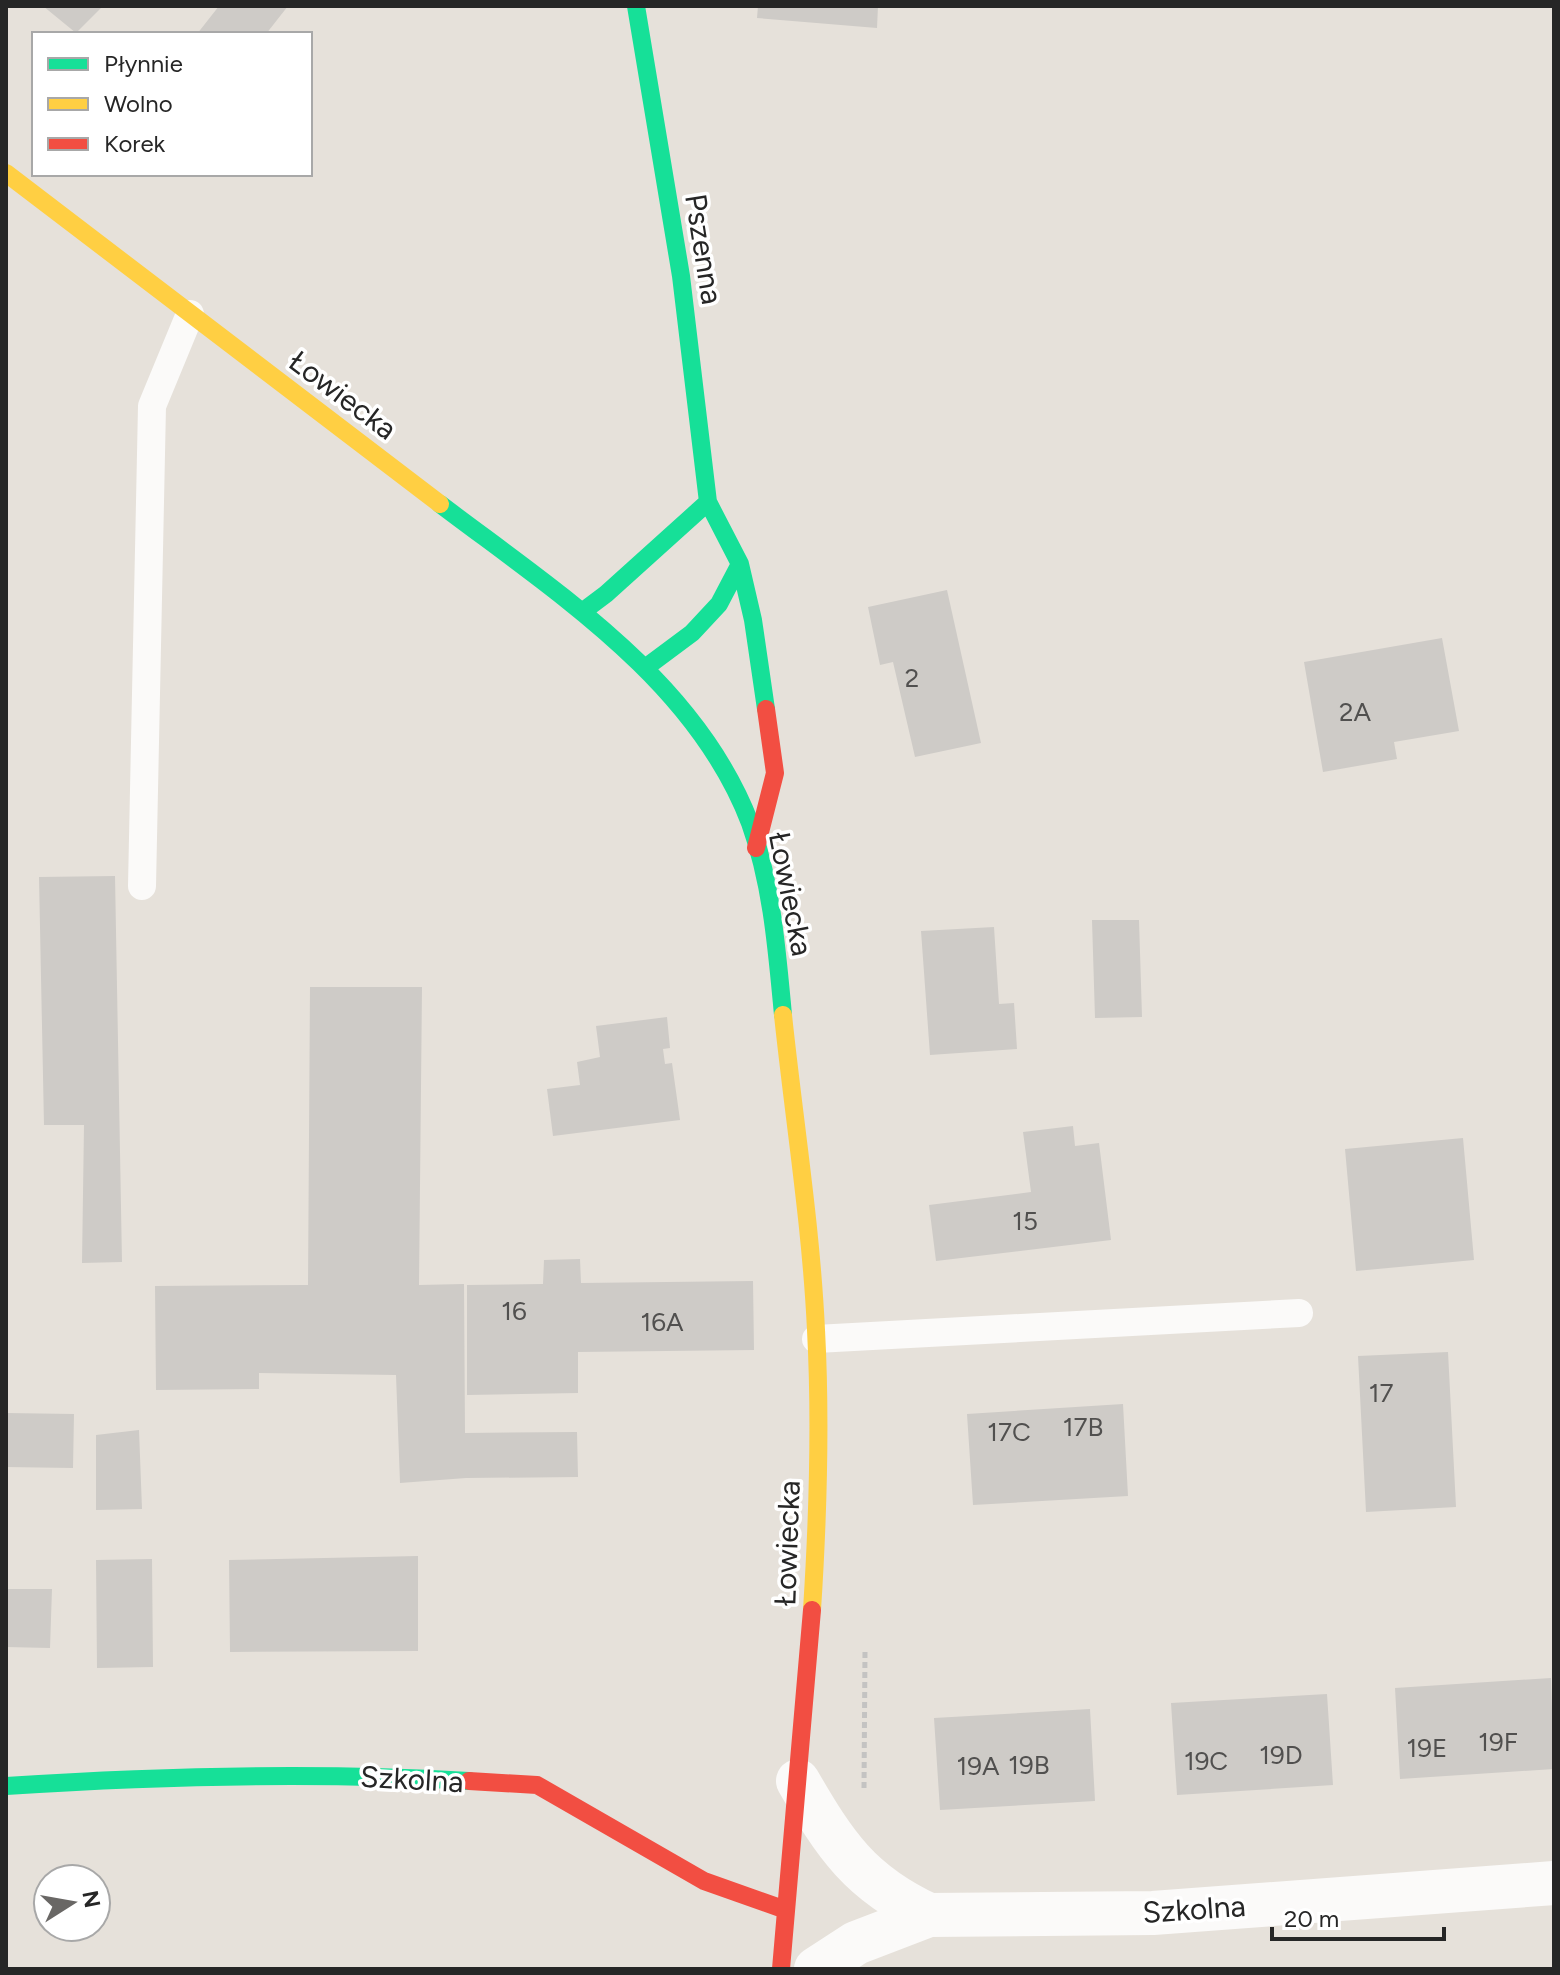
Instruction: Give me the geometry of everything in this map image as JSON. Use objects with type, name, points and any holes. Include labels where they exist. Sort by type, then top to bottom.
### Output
[{"type":"street","name":"Pszenna","points":[[636,6],[681,276],[708,502],[740,564],[753,620],[775,773],[756,848]]},
{"type":"street","name":"Łowiecka","points":[[6,173],[582,612],[645,668],[687,713],[716,755],[740,800],[768,897],[811,1251],[816,1339],[818,1465],[815,1569],[781,1969]]},
{"type":"street","points":[[582,612],[708,502]]},
{"type":"street","points":[[645,668],[692,633],[719,604],[740,564]]},
{"type":"street","name":"Szkolna","points":[[6,1786],[86,1781],[364,1775],[537,1785],[704,1881],[786,1910]]},
{"type":"street","name":"Szkolna","points":[[798,1781],[829,1834],[864,1875],[900,1902],[929,1915]]},
{"type":"street","name":"Szkolna","points":[[816,1969],[856,1943],[929,1915],[1153,1913],[1554,1883]]},
{"type":"lane","points":[[142,886],[152,406],[190,314]]},
{"type":"lane","points":[[816,1339],[1299,1313]]},
{"type":"building","points":[[43,6],[103,6],[75,32]]},
{"type":"building","points":[[219,6],[288,6],[268,32],[199,32]]},
{"type":"building","points":[[758,6],[878,6],[877,28],[757,18]]},
{"type":"building","points":[[947,590],[981,743],[915,757],[893,662],[880,665],[868,607]]},
{"type":"building","points":[[1442,638],[1459,731],[1394,742],[1397,759],[1323,772],[1304,662]]},
{"type":"building","points":[[115,876],[122,1262],[82,1263],[84,1125],[44,1125],[39,877]]},
{"type":"building","points":[[1092,920],[1139,920],[1142,1017],[1095,1018]]},
{"type":"building","points":[[994,927],[999,1004],[1014,1003],[1017,1049],[930,1055],[921,931]]},
{"type":"building","points":[[310,987],[422,987],[419,1285],[464,1284],[465,1433],[577,1432],[578,1477],[466,1478],[400,1483],[396,1375],[259,1373],[259,1389],[156,1390],[155,1286],[308,1285]]},
{"type":"building","points":[[667,1017],[670,1048],[663,1049],[665,1064],[672,1063],[680,1120],[553,1136],[547,1089],[580,1085],[577,1062],[600,1057],[596,1026]]},
{"type":"building","points":[[1073,1126],[1075,1146],[1099,1143],[1111,1240],[936,1261],[929,1205],[1031,1192],[1023,1132]]},
{"type":"building","points":[[1463,1138],[1474,1260],[1356,1271],[1345,1149]]},
{"type":"building","points":[[580,1259],[581,1283],[753,1281],[754,1350],[578,1352],[578,1393],[467,1395],[467,1285],[543,1284],[544,1260]]},
{"type":"building","points":[[1448,1352],[1456,1507],[1366,1512],[1358,1356]]},
{"type":"building","points":[[1123,1404],[1128,1496],[973,1505],[967,1414]]},
{"type":"building","points":[[6,1413],[74,1414],[73,1468],[6,1467]]},
{"type":"building","points":[[139,1430],[142,1509],[96,1510],[96,1435]]},
{"type":"building","points":[[418,1556],[418,1651],[230,1652],[229,1560]]},
{"type":"building","points":[[152,1559],[153,1667],[97,1668],[96,1560]]},
{"type":"building","points":[[6,1589],[52,1589],[50,1648],[6,1647]]},
{"type":"building","points":[[1551,1678],[1554,1769],[1400,1779],[1395,1688]]},
{"type":"building","points":[[1327,1694],[1333,1785],[1177,1795],[1171,1703]]},
{"type":"building","points":[[1090,1709],[1095,1801],[940,1810],[934,1718]]},
{"type":"traffic: fast","points":[[636,6],[681,276],[708,502],[740,564],[753,620],[766,709]]},
{"type":"traffic: fast","points":[[582,612],[708,502]]},
{"type":"traffic: fast","points":[[440,504],[575,606],[618,643],[659,683],[695,726],[726,772],[750,823],[764,870],[783,1015]]},
{"type":"traffic: fast","points":[[645,668],[692,633],[719,604],[740,564]]},
{"type":"traffic: fast","points":[[6,1786],[238,1776],[469,1781]]},
{"type":"traffic: slow","points":[[6,173],[440,504]]},
{"type":"traffic: slow","points":[[783,1015],[806,1211],[816,1330],[818,1470],[812,1610]]},
{"type":"traffic: jam","points":[[756,848],[775,773],[766,709]]},
{"type":"traffic: jam","points":[[781,1969],[812,1610]]},
{"type":"traffic: jam","points":[[469,1781],[537,1785],[704,1881],[786,1910]]}]
